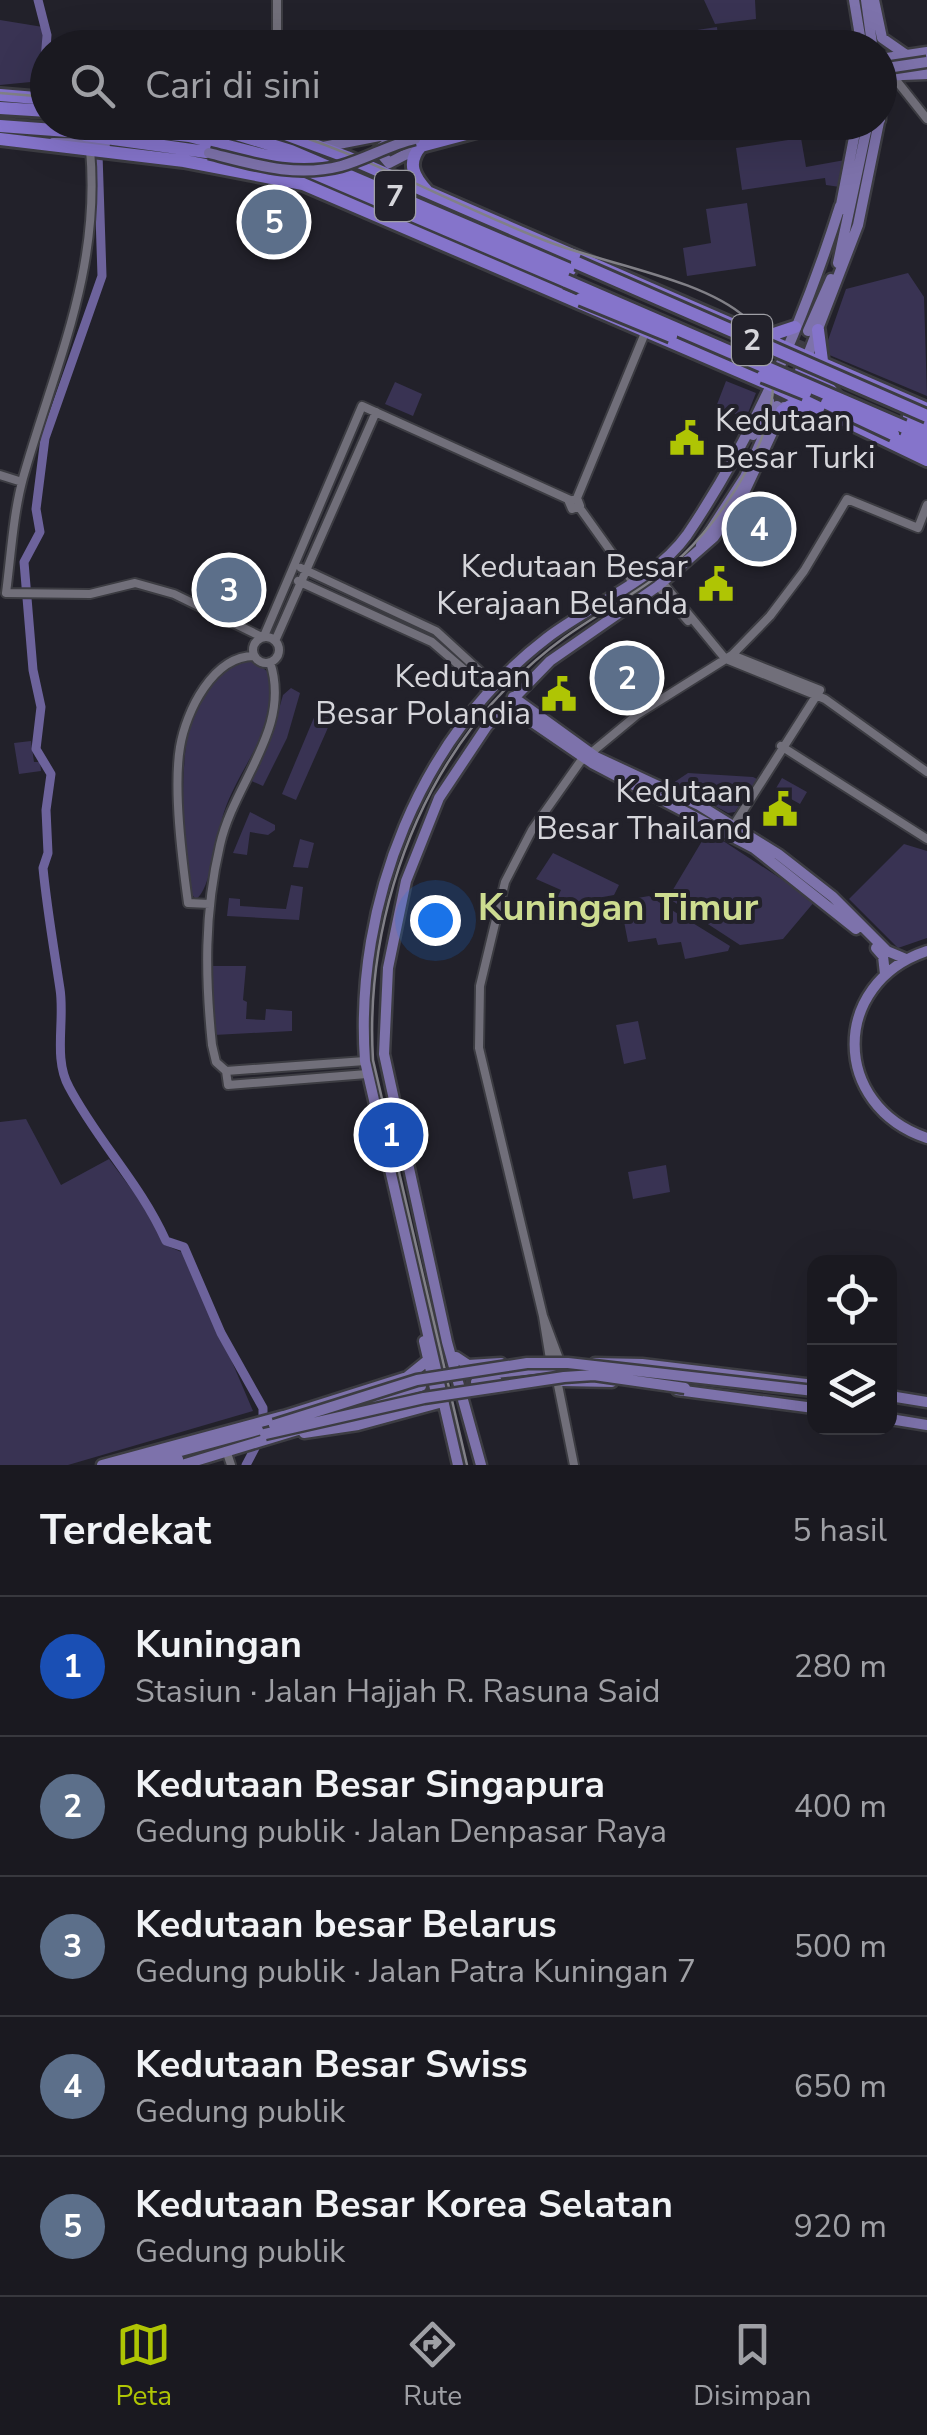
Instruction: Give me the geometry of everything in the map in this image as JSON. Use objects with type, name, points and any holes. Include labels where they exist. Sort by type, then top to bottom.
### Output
[{"type":"highway","points":[[0,95],[30,98]]},
{"type":"highway","points":[[0,108],[30,110]]},
{"type":"highway","points":[[0,118],[30,120]]},
{"type":"highway","points":[[0,126],[30,127]]},
{"type":"highway","name":"2","points":[[0,138],[184,161],[303,184],[677,346],[777,399],[792,405],[814,406],[854,426],[897,429],[927,460]]},
{"type":"highway","points":[[136,140],[207,153]]},
{"type":"highway","points":[[168,140],[236,153],[281,168],[303,184]]},
{"type":"highway","name":"7","points":[[205,140],[286,161],[571,271]]},
{"type":"highway","name":"7","points":[[254,140],[291,152],[571,271],[897,429],[927,438]]},
{"type":"highway","points":[[283,140],[428,195]]},
{"type":"highway","name":"2","points":[[309,140],[544,246],[766,336],[927,412]]},
{"type":"highway","points":[[428,195],[413,172],[414,158],[421,146],[443,140]]},
{"type":"highway","name":"2","points":[[544,246],[571,271],[927,412]]},
{"type":"highway","name":"2","points":[[552,290],[897,429],[927,449]]},
{"type":"highway","points":[[677,346],[698,336],[702,322],[698,308]]},
{"type":"highway","points":[[766,336],[805,330],[823,362]]},
{"type":"highway","points":[[801,371],[836,396],[854,426]]},
{"type":"highway","points":[[854,426],[851,397],[876,386]]},
{"type":"highway","points":[[897,429],[872,420],[875,408],[902,398]]},
{"type":"highway","name":"7","points":[[897,429],[927,425]]},
{"type":"main road","points":[[864,0],[878,30]]},
{"type":"main road","points":[[864,0],[865,30]]},
{"type":"main road","points":[[897,50],[902,55]]},
{"type":"main road","points":[[897,60],[902,55]]},
{"type":"main road","points":[[897,58],[927,57]]},
{"type":"main road","points":[[897,63],[927,57]]},
{"type":"main road","points":[[897,75],[899,79],[927,74]]},
{"type":"main road","points":[[52,144],[70,140],[207,153],[274,170],[306,171],[342,166],[414,140]]},
{"type":"main road","points":[[322,147],[364,140]]},
{"type":"main road","points":[[391,140],[379,146],[383,160],[396,162],[421,146]]},
{"type":"main road","points":[[459,1465],[366,1074],[366,992],[390,862],[421,789],[451,741],[493,689],[537,646],[632,581],[687,535],[777,399],[801,371],[808,355],[805,330],[840,206],[864,140]]},
{"type":"main road","points":[[805,330],[832,262],[865,140]]},
{"type":"main road","points":[[459,1465],[481,1463],[440,1308],[384,1044],[393,940],[410,868],[455,770],[509,701],[569,646],[660,584],[735,510],[777,399],[787,346],[805,330],[853,236],[867,140]]},
{"type":"main road","points":[[509,701],[586,755],[773,862],[867,939],[883,956],[885,974]]},
{"type":"main road","points":[[586,755],[736,826],[833,897],[887,951],[906,959]]},
{"type":"main road","points":[[390,862],[404,859],[410,868]]},
{"type":"main road","points":[[927,951],[906,959],[885,974],[861,1008],[854,1042],[857,1067],[880,1110],[897,1125],[927,1138]]},
{"type":"main road","points":[[405,1240],[415,1244],[424,1238]]},
{"type":"main road","points":[[414,1280],[428,1360],[459,1465]]},
{"type":"main road","points":[[440,1308],[456,1357],[474,1440]]},
{"type":"main road","points":[[456,1357],[477,1378],[612,1382]]},
{"type":"main road","points":[[477,1378],[554,1359],[612,1362],[807,1387]]},
{"type":"main road","points":[[102,1465],[408,1377],[428,1360]]},
{"type":"main road","points":[[129,1465],[397,1386],[482,1367],[568,1362],[807,1387]]},
{"type":"main road","points":[[477,1378],[612,1362]]},
{"type":"main road","points":[[477,1378],[567,1374],[807,1404]]},
{"type":"main road","points":[[156,1465],[424,1398],[564,1376],[594,1375],[807,1404]]},
{"type":"main road","points":[[408,1377],[424,1381],[427,1401],[422,1407]]},
{"type":"main road","points":[[468,1404],[477,1378]]},
{"type":"main road","points":[[283,1416],[308,1419],[421,1390],[320,1422],[298,1433]]},
{"type":"main road","points":[[897,1400],[927,1404]]},
{"type":"main road","points":[[182,1465],[298,1433],[358,1425],[439,1403]]},
{"type":"main road","points":[[897,1417],[927,1422]]},
{"type":"street","points":[[277,0],[277,30]]},
{"type":"street","points":[[899,79],[927,119]]},
{"type":"street","points":[[90,149],[94,208],[90,255],[22,482],[6,593],[90,594],[135,583],[174,594],[274,642],[279,654],[270,662]]},
{"type":"street","points":[[575,502],[646,333]]},
{"type":"street","points":[[274,642],[362,406],[575,502],[632,581]]},
{"type":"street","points":[[254,656],[253,647],[263,637],[289,578],[299,567],[376,412]]},
{"type":"street","points":[[0,475],[22,482]]},
{"type":"street","points":[[554,1359],[478,1048],[480,986],[509,871],[586,755],[725,657],[775,608],[804,571],[847,499],[918,528],[927,504]]},
{"type":"street","points":[[299,567],[436,631],[493,689]]},
{"type":"street","points":[[289,578],[432,642],[493,689]]},
{"type":"street","points":[[660,584],[725,657],[820,695],[927,772]]},
{"type":"street","points":[[210,904],[188,903],[180,776],[184,734],[219,670],[232,661],[254,656],[270,662]]},
{"type":"street","points":[[270,662],[276,690],[272,723],[225,825],[210,904],[206,983],[215,1059],[226,1071],[228,1085],[366,1074]]},
{"type":"street","points":[[736,826],[820,695]]},
{"type":"street","points":[[783,748],[927,839]]},
{"type":"street","points":[[226,1071],[365,1061]]},
{"type":"street","points":[[558,1380],[574,1465]]},
{"type":"street","points":[[227,1453],[231,1465]]},
{"type":"shaded area","points":[[704,0],[755,0],[756,19],[715,24]]},
{"type":"shaded area","points":[[0,20],[43,27],[30,30],[30,82],[0,85]]},
{"type":"shaded area","points":[[801,140],[806,167],[845,160],[840,187],[826,185],[825,178],[742,190],[736,148]]},
{"type":"shaded area","points":[[747,203],[756,266],[687,276],[683,248],[711,243],[706,209]]},
{"type":"shaded area","points":[[908,273],[924,297],[927,396],[827,354],[826,346],[846,289]]},
{"type":"shaded area","points":[[726,381],[756,393],[746,418],[716,407]]},
{"type":"shaded area","points":[[395,382],[422,394],[413,416],[385,404]]},
{"type":"shaded area","points":[[255,661],[269,673],[269,711],[224,812],[209,873],[196,899],[188,891],[183,792],[192,720],[204,690],[225,670]]},
{"type":"shaded area","points":[[291,688],[300,693],[287,738],[263,786],[247,779],[271,737],[283,695]]},
{"type":"shaded area","points":[[318,708],[334,714],[296,800],[282,794]]},
{"type":"shaded area","points":[[31,741],[34,762],[40,762],[41,771],[19,774],[14,743]]},
{"type":"shaded area","points":[[688,773],[757,779],[735,812],[728,813],[673,783]]},
{"type":"shaded area","points":[[782,778],[807,792],[800,804],[775,790]]},
{"type":"shaded area","points":[[250,812],[275,825],[275,830],[268,835],[250,832],[247,855],[233,853]]},
{"type":"shaded area","points":[[708,831],[815,901],[783,939],[740,945],[668,898]]},
{"type":"shaded area","points":[[300,839],[314,843],[308,868],[293,867]]},
{"type":"shaded area","points":[[904,844],[927,851],[927,938],[898,948],[849,899]]},
{"type":"shaded area","points":[[553,853],[619,885],[614,895],[553,906],[561,890],[536,879]]},
{"type":"shaded area","points":[[291,885],[303,887],[299,920],[227,916],[229,898],[240,899],[240,906],[286,909]]},
{"type":"shaded area","points":[[649,896],[730,946],[728,951],[685,959],[681,942],[658,945],[656,938],[628,942],[620,901]]},
{"type":"shaded area","points":[[208,966],[246,966],[246,1019],[265,1020],[266,1009],[292,1011],[292,1031],[214,1035]]},
{"type":"shaded area","points":[[638,1021],[646,1059],[624,1064],[616,1025]]},
{"type":"shaded area","points":[[26,1119],[61,1185],[109,1159],[152,1217],[165,1245],[186,1254],[253,1411],[68,1465],[0,1465],[0,1122]]},
{"type":"shaded area","points":[[666,1165],[670,1192],[633,1199],[628,1172]]},
{"type":"waterway","points":[[38,0],[46,30]]},
{"type":"waterway","points":[[98,154],[102,276],[45,438],[36,509],[40,532],[24,562],[33,670],[41,707],[36,749],[51,774],[46,810],[48,853],[43,868],[61,1001],[60,1052],[64,1076],[80,1107],[144,1200],[166,1241],[184,1247],[221,1333],[263,1408],[263,1421]]},
{"type":"waterway","points":[[246,1465],[255,1448]]},
{"type":"tunnel","points":[[777,406],[808,331]]},
{"type":"tunnel","points":[[422,1393],[476,1382]]},
{"type":"tram line","points":[[0,93],[30,96]]},
{"type":"tram line","points":[[311,140],[549,242],[680,283],[727,304],[746,318],[766,344],[773,375],[771,407],[760,441],[725,506],[683,555],[552,647],[483,714],[426,801],[394,884],[376,972],[373,1060],[467,1465]]},
{"type":"place","name":"Kedutaan Besar Korea Selatan","points":[[274,222]]},
{"type":"place","name":"Kedutaan Besar Turki","points":[[687,438]]},
{"type":"place","name":"Kedutaan Besar Swiss","points":[[759,529]]},
{"type":"place","name":"Kedutaan Besar Kerajaan Belanda","points":[[716,584]]},
{"type":"place","name":"Kedutaan besar Belarus","points":[[229,590]]},
{"type":"place","name":"Kedutaan Besar Singapura","points":[[627,678]]},
{"type":"place","name":"Kedutaan Besar Polandia","points":[[559,694]]},
{"type":"place","name":"Kedutaan Besar Thailand","points":[[780,809]]},
{"type":"place","name":"Kuningan","points":[[391,1135]]},
{"type":"district","name":"Kuningan Timur","points":[[618,907]]}]
